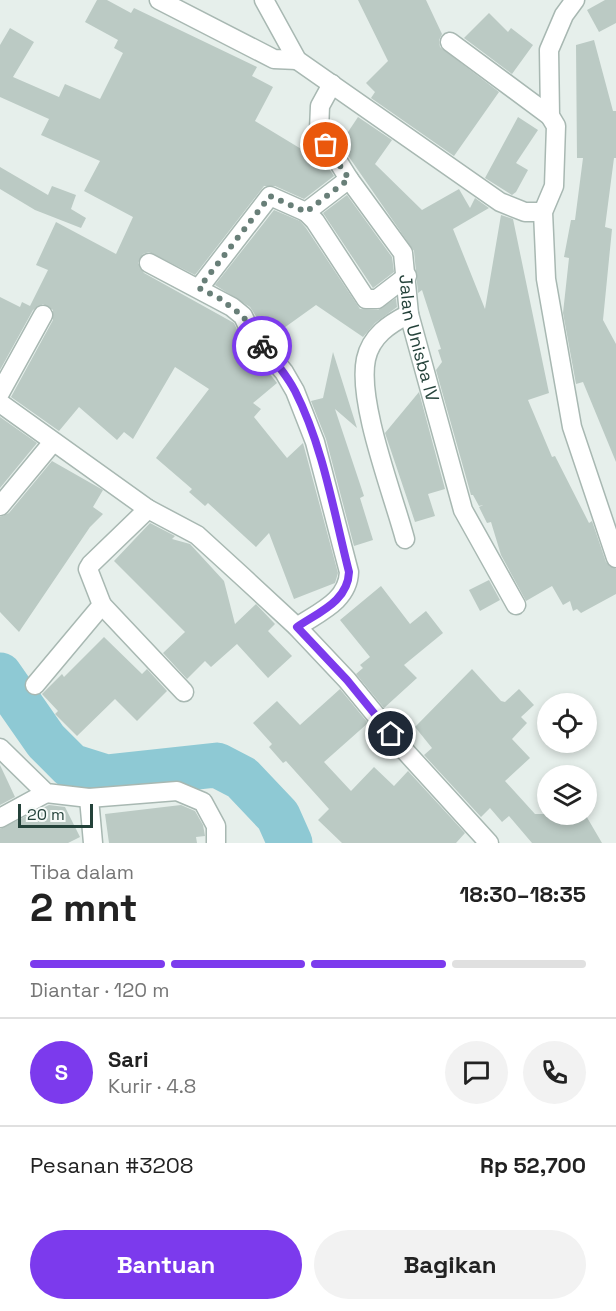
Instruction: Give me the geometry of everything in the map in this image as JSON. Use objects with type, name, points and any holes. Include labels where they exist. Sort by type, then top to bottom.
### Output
[{"type":"street","points":[[159,0],[274,59],[297,60]]},
{"type":"street","points":[[264,0],[297,60],[500,202],[525,212],[543,212]]},
{"type":"street","points":[[550,116],[549,50],[564,15],[575,0]]},
{"type":"street","points":[[450,42],[550,116],[556,126],[555,186],[543,212],[546,279],[572,427],[616,558]]},
{"type":"street","name":"Jalan Unisba lV","points":[[332,84],[321,106],[319,131],[349,179],[403,253],[409,314],[463,510],[516,605]]},
{"type":"street","points":[[306,212],[349,179]]},
{"type":"street","points":[[199,288],[270,196],[306,212],[315,221],[366,299],[376,299],[407,276]]},
{"type":"street","points":[[149,263],[219,298],[243,316],[250,331],[295,392],[315,442],[349,572],[349,586],[341,597],[297,627]]},
{"type":"street","points":[[405,538],[369,411],[366,359],[376,336],[391,323],[409,314]]},
{"type":"street","points":[[0,393],[43,315]]},
{"type":"street","points":[[0,403],[148,509],[197,535],[297,627],[489,843]]},
{"type":"street","points":[[0,506],[53,442]]},
{"type":"street","points":[[148,509],[88,569],[102,605],[184,692]]},
{"type":"street","points":[[35,685],[102,605]]},
{"type":"street","points":[[0,748],[46,793]]},
{"type":"street","points":[[0,818],[46,793],[89,798],[177,790],[203,802],[216,826],[216,843]]},
{"type":"street","points":[[89,798],[93,843]]},
{"type":"building","points":[[97,0],[107,0],[131,13],[134,8],[257,67],[252,76],[273,87],[255,121],[326,164],[334,176],[304,199],[275,186],[264,186],[195,275],[149,252],[143,254],[138,263],[144,273],[234,323],[241,338],[277,383],[253,403],[261,409],[254,417],[287,458],[303,443],[338,573],[335,583],[294,599],[269,533],[256,547],[208,503],[205,506],[189,492],[192,489],[156,458],[209,389],[175,367],[133,439],[124,432],[117,440],[79,407],[59,431],[11,397],[53,320],[53,310],[43,304],[33,310],[0,370],[0,297],[20,307],[22,302],[30,306],[48,270],[36,265],[56,222],[116,254],[133,217],[84,191],[100,161],[41,135],[49,119],[0,97],[0,45],[10,28],[34,42],[13,77],[59,97],[65,84],[100,99],[123,53],[114,48],[118,40],[85,22]]},
{"type":"building","points":[[358,0],[426,0],[442,34],[439,40],[440,47],[499,92],[454,156],[371,98],[375,92],[366,83],[388,61]]},
{"type":"building","points":[[605,0],[616,0],[616,23],[599,32],[587,10]]},
{"type":"building","points":[[489,13],[508,32],[511,28],[533,45],[512,74],[464,38]]},
{"type":"building","points":[[594,40],[613,111],[616,111],[616,158],[614,158],[605,227],[612,229],[603,320],[616,344],[616,462],[583,382],[576,384],[563,313],[569,258],[564,257],[571,220],[575,220],[583,158],[577,158],[576,45]]},
{"type":"building","points":[[358,117],[392,140],[375,164],[422,210],[459,189],[470,208],[475,198],[489,208],[453,229],[485,309],[501,215],[513,219],[549,393],[528,400],[552,457],[555,456],[589,523],[592,521],[606,562],[616,569],[616,594],[581,613],[577,609],[573,611],[570,601],[563,605],[552,586],[526,601],[501,555],[491,522],[487,523],[479,507],[483,505],[479,506],[471,495],[436,370],[442,362],[438,350],[441,349],[422,290],[418,293],[414,251],[340,144]]},
{"type":"building","points":[[518,117],[538,130],[516,163],[528,170],[512,195],[485,178]]},
{"type":"building","points":[[0,167],[48,195],[52,186],[76,195],[71,209],[86,218],[81,228],[35,210],[0,189]]},
{"type":"building","points":[[347,195],[392,257],[394,272],[373,288],[323,213]]},
{"type":"building","points":[[274,210],[300,221],[360,309],[378,310],[396,298],[397,307],[375,323],[363,337],[316,305],[270,338],[250,307],[215,285]]},
{"type":"building","points":[[333,352],[357,428],[335,409],[364,496],[360,498],[373,540],[354,546],[326,439],[311,401],[323,398]]},
{"type":"building","points":[[419,392],[445,489],[428,494],[435,516],[415,522],[385,433]]},
{"type":"building","points":[[0,417],[37,443],[0,488]]},
{"type":"building","points":[[52,461],[103,490],[93,507],[103,514],[90,527],[19,632],[0,612],[0,517],[9,513]]},
{"type":"building","points":[[150,523],[175,536],[172,539],[190,544],[224,581],[235,624],[256,604],[275,624],[268,631],[292,656],[268,678],[237,644],[211,667],[205,661],[187,679],[163,653],[185,632],[114,561]]},
{"type":"building","points":[[489,580],[500,600],[480,611],[469,590]]},
{"type":"building","points":[[381,586],[410,624],[426,611],[443,633],[404,665],[417,678],[384,708],[356,674],[363,668],[360,665],[370,657],[340,620]]},
{"type":"building","points":[[104,637],[142,674],[147,669],[167,691],[137,721],[115,699],[77,736],[55,714],[58,711],[42,694],[62,674],[64,677]]},
{"type":"building","points":[[472,669],[501,701],[505,702],[519,689],[534,705],[521,717],[527,723],[512,739],[530,758],[505,781],[537,814],[537,825],[591,825],[602,843],[532,843],[509,816],[502,822],[490,808],[481,817],[424,755],[432,748],[415,727]]},
{"type":"building","points":[[340,689],[368,723],[324,762],[351,791],[374,767],[394,786],[408,771],[465,833],[456,843],[342,843],[318,820],[329,809],[286,761],[283,763],[269,747],[272,744],[253,723],[277,701],[300,725]]},
{"type":"building","points":[[0,765],[15,797],[0,805]]},
{"type":"building","points":[[49,805],[65,807],[80,837],[68,843],[0,843],[0,829]]},
{"type":"building","points":[[181,805],[195,811],[203,825],[205,836],[196,837],[197,843],[109,843],[105,814]]},
{"type":"waterway","points":[[0,675],[46,741],[71,766],[106,777],[217,765],[242,778],[278,816],[290,843]]},
{"type":"way so far","points":[[262,346],[250,331],[243,316],[219,298],[199,288],[270,196],[306,212],[349,179],[326,145]]},
{"type":"route","points":[[262,346],[284,372],[302,408],[315,442],[349,572],[349,586],[341,597],[297,627],[347,680],[391,734]]}]
